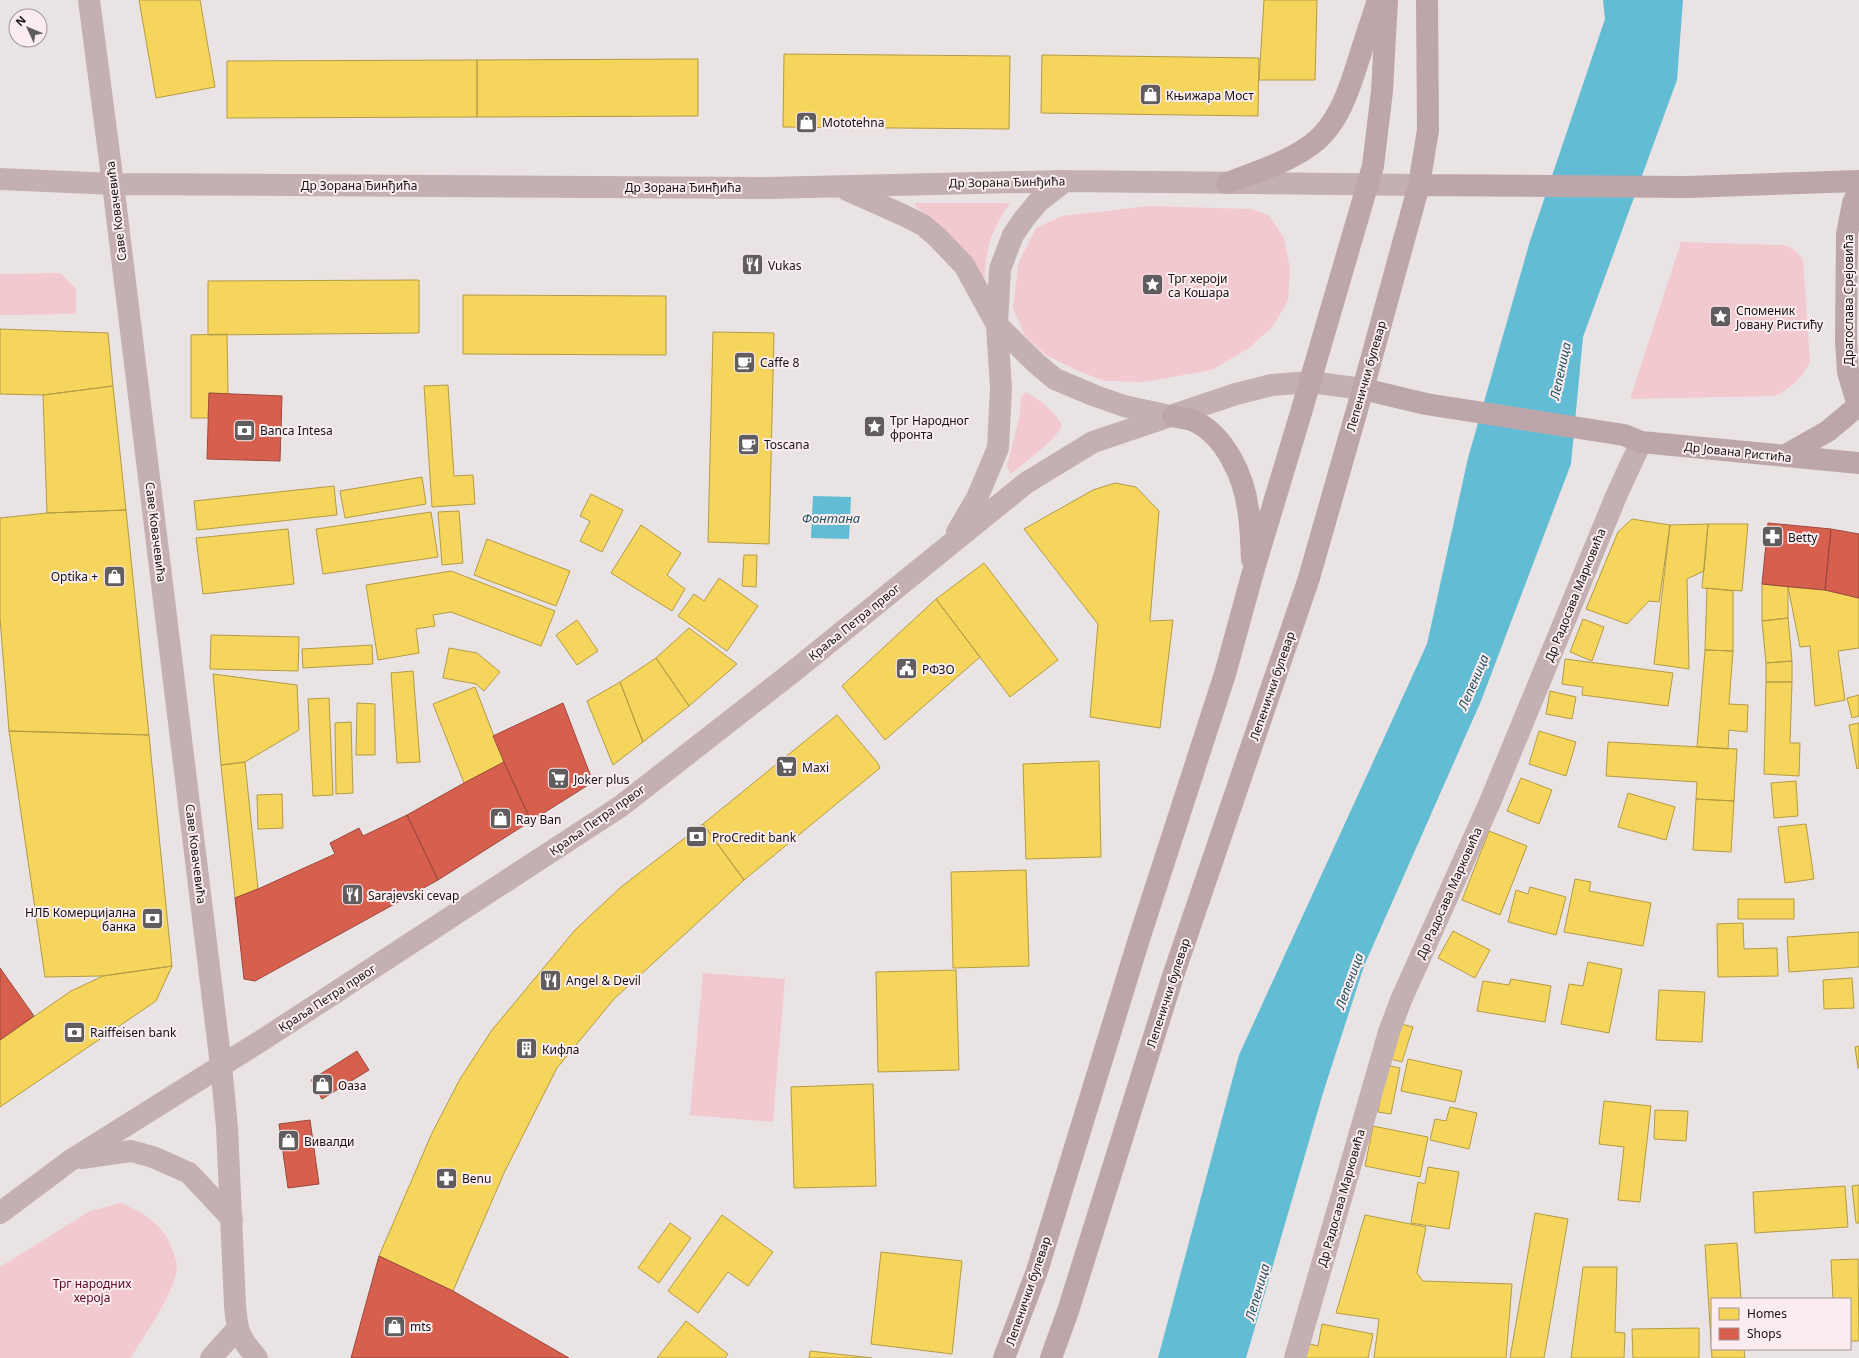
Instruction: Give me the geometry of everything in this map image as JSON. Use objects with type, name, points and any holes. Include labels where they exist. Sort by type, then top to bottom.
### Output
[{"type":"main road","points":[[1227,183],[1293,157],[1312,144],[1330,126],[1342,106],[1350,85],[1378,0]]},
{"type":"main road","name":"Лепенички булевар","points":[[1004,1358],[1037,1271],[1140,939],[1225,674],[1253,572],[1310,382],[1366,185],[1373,166],[1382,91],[1387,0]]},
{"type":"main road","name":"Лепенички булевар","points":[[1051,1358],[1068,1311],[1172,979],[1309,578],[1363,389],[1419,185],[1428,130],[1428,0]]},
{"type":"main road","points":[[1419,185],[1687,187],[1859,181]]},
{"type":"main road","name":"Драгослава Срејовића","points":[[1859,191],[1853,203],[1847,234],[1846,341],[1848,372],[1859,407]]},
{"type":"main road","name":"Др Јована Ристића","points":[[1363,389],[1426,404],[1624,435],[1641,442],[1859,463]]},
{"type":"main road","points":[[1784,456],[1828,431],[1859,407]]},
{"type":"main road","points":[[1173,416],[1194,421],[1212,433],[1231,457],[1248,508],[1253,572]]},
{"type":"street","name":"Саве Ковачевића","points":[[89,0],[221,1065]]},
{"type":"street","name":"Др Зорана Ђинђића","points":[[0,179],[113,184],[840,188],[1065,181],[1419,185]]},
{"type":"street","points":[[951,543],[977,498],[998,448],[1002,388],[997,325],[1000,269],[1013,235],[1038,202],[1065,181]]},
{"type":"street","points":[[840,188],[904,214],[923,225],[937,237],[964,265],[997,325],[1037,364],[1055,379],[1124,406],[1173,416]]},
{"type":"street","points":[[951,543],[1026,483],[1093,442],[1243,392],[1272,385],[1310,382],[1363,389]]},
{"type":"street","name":"Др Радосава Марковића","points":[[1295,1358],[1389,1032],[1401,1000],[1490,802],[1614,501],[1641,442]]},
{"type":"street","name":"Краља Петра првог","points":[[221,1065],[264,1039],[621,806],[794,671],[951,543]]},
{"type":"street","points":[[0,1213],[71,1160],[221,1065],[232,1219],[237,1329],[248,1348],[257,1358]]},
{"type":"street","points":[[71,1160],[131,1151],[153,1157],[189,1173],[232,1219]]},
{"type":"street","points":[[211,1358],[237,1329]]},
{"type":"green space","points":[[915,203],[1010,203],[994,230],[988,248],[985,280],[949,236],[915,206]]},
{"type":"green space","name":"Трг хероји са Кошара","points":[[1149,206],[1251,209],[1269,215],[1284,238],[1290,269],[1288,301],[1272,327],[1249,348],[1212,370],[1144,382],[1104,381],[1076,370],[1046,355],[1025,336],[1013,308],[1019,261],[1036,228],[1062,216]]},
{"type":"green space","points":[[1681,242],[1784,245],[1793,249],[1803,260],[1810,362],[1800,378],[1792,386],[1775,396],[1630,399]]},
{"type":"green space","points":[[60,273],[76,288],[76,314],[0,315],[0,274]]},
{"type":"green space","points":[[1026,392],[1042,402],[1056,415],[1062,426],[1046,445],[1012,473],[1010,473],[1007,466],[1020,414],[1021,397]]},
{"type":"green space","points":[[703,973],[785,979],[773,1122],[690,1115]]},
{"type":"green space","name":"Трг народних хероја","points":[[121,1203],[146,1216],[159,1227],[165,1234],[177,1262],[175,1277],[171,1289],[131,1358],[0,1358],[0,1267],[90,1211]]},
{"type":"water","name":"Лепеница","points":[[1603,0],[1683,0],[1677,80],[1583,337],[1571,464],[1481,701],[1364,966],[1323,1093],[1246,1358],[1158,1358],[1239,1055],[1427,644],[1468,458],[1530,241],[1605,19]]},
{"type":"water","name":"Фонтана","points":[[813,496],[851,497],[849,539],[811,538]]},
{"type":"building: Homes","points":[[139,0],[200,0],[215,87],[156,98]]},
{"type":"building: Homes","points":[[1264,0],[1317,0],[1315,80],[1259,80]]},
{"type":"building: Homes","points":[[784,54],[1010,56],[1009,129],[783,127]]},
{"type":"building: Homes","points":[[1042,55],[1259,58],[1258,116],[1041,113]]},
{"type":"building: Homes","points":[[698,59],[698,116],[477,117],[477,60]]},
{"type":"building: Homes","points":[[477,60],[477,117],[227,118],[227,61]]},
{"type":"building: Homes","points":[[419,280],[419,333],[208,335],[208,281]]},
{"type":"building: Homes","points":[[463,295],[666,296],[666,355],[463,354]]},
{"type":"building: Homes","points":[[0,329],[108,333],[113,386],[43,395],[0,394]]},
{"type":"building: Homes","points":[[713,332],[774,333],[769,544],[708,542]]},
{"type":"building: Homes","points":[[227,334],[228,394],[209,393],[208,418],[191,418],[191,335]]},
{"type":"building: Homes","points":[[448,385],[454,476],[473,475],[475,504],[432,507],[424,386]]},
{"type":"building: Homes","points":[[113,386],[126,510],[47,513],[43,395]]},
{"type":"building: Homes","points":[[422,477],[426,504],[345,518],[340,491]]},
{"type":"building: Homes","points":[[1115,483],[1136,487],[1159,511],[1150,621],[1173,620],[1160,728],[1090,717],[1098,624],[1024,529],[1093,490]]},
{"type":"building: Homes","points":[[334,486],[337,515],[197,530],[194,501]]},
{"type":"building: Homes","points":[[591,494],[623,510],[602,552],[580,541],[590,521],[580,516]]},
{"type":"building: Homes","points":[[126,510],[149,735],[9,731],[0,618],[0,518],[47,513]]},
{"type":"building: Homes","points":[[459,511],[463,563],[442,565],[438,512]]},
{"type":"building: Homes","points":[[431,512],[438,557],[323,574],[316,529]]},
{"type":"building: Homes","points":[[1632,519],[1670,525],[1659,602],[1649,601],[1627,624],[1586,609],[1618,532]]},
{"type":"building: Homes","points":[[1708,524],[1748,524],[1742,591],[1702,588]]},
{"type":"building: Homes","points":[[1708,524],[1704,571],[1687,579],[1689,669],[1654,664],[1670,525]]},
{"type":"building: Homes","points":[[641,525],[681,553],[667,575],[685,589],[672,611],[611,573]]},
{"type":"building: Homes","points":[[288,529],[294,584],[203,594],[196,538]]},
{"type":"building: Homes","points":[[487,539],[570,571],[556,606],[474,575]]},
{"type":"building: Homes","points":[[744,555],[757,555],[756,587],[742,586]]},
{"type":"building: Homes","points":[[984,563],[1058,660],[1010,697],[936,599]]},
{"type":"building: Homes","points":[[451,571],[555,611],[541,646],[451,612],[433,615],[435,626],[416,629],[419,653],[378,660],[366,585]]},
{"type":"building: Homes","points":[[719,578],[758,606],[727,651],[678,616],[694,594],[704,601]]},
{"type":"building: Homes","points":[[1762,584],[1788,587],[1788,618],[1762,621]]},
{"type":"building: Homes","points":[[1788,587],[1825,590],[1859,598],[1859,648],[1838,651],[1845,700],[1815,706],[1810,646],[1800,647]]},
{"type":"building: Homes","points":[[1707,588],[1733,591],[1733,651],[1705,650]]},
{"type":"building: Homes","points":[[936,599],[980,657],[885,740],[842,686]]},
{"type":"building: Homes","points":[[1788,618],[1792,661],[1766,663],[1762,621]]},
{"type":"building: Homes","points":[[1583,619],[1604,627],[1592,661],[1570,652]]},
{"type":"building: Homes","points":[[577,620],[598,651],[577,665],[556,635]]},
{"type":"building: Homes","points":[[689,628],[737,664],[689,706],[656,658]]},
{"type":"building: Homes","points":[[211,635],[299,637],[298,671],[210,669]]},
{"type":"building: Homes","points":[[372,645],[373,664],[303,668],[302,649]]},
{"type":"building: Homes","points":[[449,648],[477,653],[500,672],[484,691],[476,684],[443,678]]},
{"type":"building: Homes","points":[[1705,650],[1733,651],[1729,704],[1748,705],[1747,732],[1729,730],[1728,749],[1697,747]]},
{"type":"building: Homes","points":[[656,658],[689,706],[643,742],[620,682]]},
{"type":"building: Homes","points":[[1565,659],[1673,673],[1668,706],[1582,695],[1583,687],[1562,684]]},
{"type":"building: Homes","points":[[1792,661],[1792,682],[1766,682],[1766,663]]},
{"type":"building: Homes","points":[[413,671],[420,762],[397,763],[391,673]]},
{"type":"building: Homes","points":[[213,674],[297,685],[299,730],[245,762],[221,765]]},
{"type":"building: Homes","points":[[620,682],[643,742],[613,765],[587,701]]},
{"type":"building: Homes","points":[[1766,682],[1792,682],[1790,743],[1800,743],[1799,776],[1764,774]]},
{"type":"building: Homes","points":[[475,687],[504,762],[464,783],[433,704]]},
{"type":"building: Homes","points":[[1550,691],[1576,697],[1572,719],[1546,714]]},
{"type":"building: Homes","points":[[1859,695],[1859,716],[1852,718],[1847,698]]},
{"type":"building: Homes","points":[[329,698],[333,795],[313,796],[308,699]]},
{"type":"building: Homes","points":[[357,703],[375,704],[375,755],[356,755]]},
{"type":"building: Homes","points":[[837,715],[877,762],[880,768],[744,880],[703,824]]},
{"type":"building: Homes","points":[[351,722],[353,793],[336,794],[335,723]]},
{"type":"building: Homes","points":[[1859,723],[1859,768],[1857,769],[1849,725]]},
{"type":"building: Homes","points":[[9,731],[149,735],[172,966],[103,976],[45,977]]},
{"type":"building: Homes","points":[[1539,731],[1576,742],[1566,776],[1529,764]]},
{"type":"building: Homes","points":[[1608,742],[1737,749],[1734,801],[1696,799],[1697,782],[1606,776]]},
{"type":"building: Homes","points":[[1099,761],[1101,857],[1026,859],[1023,764]]},
{"type":"building: Homes","points":[[245,762],[258,889],[235,898],[221,765]]},
{"type":"building: Homes","points":[[1521,778],[1552,790],[1539,824],[1507,811]]},
{"type":"building: Homes","points":[[1796,781],[1798,816],[1774,818],[1771,783]]},
{"type":"building: Homes","points":[[1628,793],[1675,807],[1666,840],[1618,827]]},
{"type":"building: Homes","points":[[282,794],[283,828],[258,829],[257,795]]},
{"type":"building: Homes","points":[[1696,799],[1734,801],[1731,852],[1693,850]]},
{"type":"building: Homes","name":"Кифла","points":[[703,824],[744,880],[614,999],[557,1068],[504,1173],[453,1291],[379,1256],[432,1133],[460,1079],[492,1030],[575,930],[621,887]]},
{"type":"building: Homes","points":[[1806,824],[1814,879],[1785,883],[1778,827]]},
{"type":"building: Homes","points":[[1489,831],[1527,846],[1500,915],[1462,900]]},
{"type":"building: Homes","points":[[1026,870],[1029,966],[953,968],[951,872]]},
{"type":"building: Homes","points":[[1575,879],[1591,882],[1589,891],[1651,903],[1643,946],[1564,932]]},
{"type":"building: Homes","points":[[1530,887],[1566,897],[1556,935],[1508,922],[1516,890],[1528,894]]},
{"type":"building: Homes","points":[[1738,899],[1794,899],[1794,919],[1738,919]]},
{"type":"building: Homes","points":[[1743,923],[1744,949],[1777,948],[1778,976],[1718,977],[1717,924]]},
{"type":"building: Homes","points":[[1453,931],[1490,950],[1475,978],[1438,958]]},
{"type":"building: Homes","points":[[1859,932],[1859,967],[1789,972],[1787,937]]},
{"type":"building: Homes","points":[[1588,962],[1622,969],[1609,1033],[1561,1024],[1569,984],[1583,986]]},
{"type":"building: Homes","points":[[172,966],[156,1001],[0,1107],[0,1040],[71,991],[103,976]]},
{"type":"building: Homes","points":[[956,970],[959,1070],[878,1072],[876,972]]},
{"type":"building: Homes","points":[[1852,978],[1854,1008],[1824,1009],[1823,980]]},
{"type":"building: Homes","points":[[1511,979],[1551,986],[1545,1022],[1477,1011],[1483,981],[1509,985]]},
{"type":"building: Homes","points":[[1659,990],[1705,992],[1702,1042],[1656,1040]]},
{"type":"building: Homes","points":[[1401,1024],[1413,1027],[1402,1062],[1390,1059]]},
{"type":"building: Homes","points":[[1859,1046],[1859,1068],[1858,1068],[1855,1047]]},
{"type":"building: Homes","points":[[1408,1059],[1462,1071],[1455,1102],[1401,1091]]},
{"type":"building: Homes","points":[[1386,1065],[1400,1068],[1391,1114],[1378,1112]]},
{"type":"building: Homes","points":[[873,1084],[876,1186],[794,1188],[791,1087]]},
{"type":"building: Homes","points":[[1604,1101],[1651,1106],[1640,1202],[1618,1200],[1624,1147],[1599,1144]]},
{"type":"building: Homes","points":[[1450,1107],[1477,1113],[1469,1149],[1430,1140],[1435,1119],[1446,1121]]},
{"type":"building: Homes","points":[[1655,1110],[1688,1111],[1686,1141],[1654,1139]]},
{"type":"building: Homes","points":[[1373,1126],[1428,1137],[1420,1177],[1365,1166]]},
{"type":"building: Homes","points":[[1428,1167],[1459,1172],[1449,1229],[1411,1223],[1418,1182],[1425,1184]]},
{"type":"building: Homes","points":[[1859,1185],[1859,1223],[1856,1223],[1852,1186]]},
{"type":"building: Homes","points":[[1845,1186],[1848,1227],[1755,1233],[1753,1192]]},
{"type":"building: Homes","points":[[1535,1213],[1568,1219],[1544,1358],[1510,1358]]},
{"type":"building: Homes","points":[[722,1215],[773,1252],[748,1286],[728,1272],[698,1313],[668,1291]]},
{"type":"building: Homes","points":[[1365,1215],[1426,1227],[1417,1273],[1423,1281],[1512,1284],[1506,1358],[1374,1358],[1379,1319],[1336,1313]]},
{"type":"building: Homes","points":[[670,1223],[691,1238],[659,1283],[638,1268]]},
{"type":"building: Homes","points":[[1737,1243],[1741,1298],[1711,1298],[1711,1342],[1705,1245]]},
{"type":"building: Homes","points":[[881,1252],[962,1261],[952,1354],[871,1344]]},
{"type":"building: Homes","points":[[1858,1259],[1859,1341],[1851,1341],[1851,1298],[1833,1298],[1831,1260]]},
{"type":"building: Homes","points":[[1583,1267],[1617,1267],[1615,1332],[1625,1333],[1624,1358],[1571,1358]]},
{"type":"building: Homes","points":[[686,1321],[728,1354],[725,1358],[657,1358]]},
{"type":"building: Homes","points":[[1322,1324],[1373,1334],[1368,1358],[1303,1358],[1306,1343],[1318,1346]]},
{"type":"building: Homes","points":[[1699,1328],[1699,1358],[1633,1358],[1632,1329]]},
{"type":"building: Homes","points":[[1712,1350],[1744,1350],[1745,1358],[1712,1358]]},
{"type":"building: Homes","points":[[810,1351],[872,1358],[809,1358]]},
{"type":"building: Shops","points":[[209,393],[282,396],[280,461],[207,459]]},
{"type":"building: Shops","points":[[1768,523],[1831,529],[1825,590],[1762,584]]},
{"type":"building: Shops","points":[[1831,529],[1859,534],[1859,598],[1825,590]]},
{"type":"building: Shops","points":[[563,703],[593,782],[531,821],[493,736]]},
{"type":"building: Shops","points":[[504,762],[531,821],[438,880],[407,815]]},
{"type":"building: Shops","points":[[407,815],[438,880],[255,981],[244,979],[235,898],[335,854],[330,843],[359,828],[363,836]]},
{"type":"building: Shops","points":[[0,968],[34,1016],[0,1040]]},
{"type":"building: Shops","points":[[357,1051],[369,1070],[322,1099],[311,1080]]},
{"type":"building: Shops","points":[[310,1120],[319,1184],[288,1188],[279,1124]]},
{"type":"building: Shops","points":[[379,1256],[453,1291],[569,1358],[351,1358]]},
{"type":"place","name":"Књижара Мост","points":[[1150,95]]},
{"type":"place","name":"Mototehna","points":[[806,122]]},
{"type":"place","name":"Vukas","points":[[753,265]]},
{"type":"place","name":"Трг хероји са Кошара","points":[[1153,285]]},
{"type":"place","name":"Споменик Јовану Ристићу","points":[[1721,317]]},
{"type":"place","name":"Caffe 8","points":[[745,362]]},
{"type":"place","name":"Трг Народног фронта","points":[[874,427]]},
{"type":"place","name":"Banca Intesa","points":[[244,430]]},
{"type":"place","name":"Toscana","points":[[749,444]]},
{"type":"place","name":"Betty","points":[[1773,537]]},
{"type":"place","name":"Optika +","points":[[114,576]]},
{"type":"place","name":"РФЗО","points":[[906,669]]},
{"type":"place","name":"Maxi","points":[[787,767]]},
{"type":"place","name":"Joker plus","points":[[559,779]]},
{"type":"place","name":"Ray Ban","points":[[501,819]]},
{"type":"place","name":"ProCredit bank","points":[[697,837]]},
{"type":"place","name":"Sarajevski cevap","points":[[353,895]]},
{"type":"place","name":"НЛБ Комерцијална банка","points":[[152,919]]},
{"type":"place","name":"Angel & Devil","points":[[550,980]]},
{"type":"place","name":"Raiffeisen bank","points":[[75,1032]]},
{"type":"place","name":"Кифла","points":[[526,1049]]},
{"type":"place","name":"Оаза","points":[[322,1085]]},
{"type":"place","name":"Вивалди","points":[[289,1141]]},
{"type":"place","name":"Benu","points":[[446,1178]]},
{"type":"place","name":"mts","points":[[395,1326]]}]
